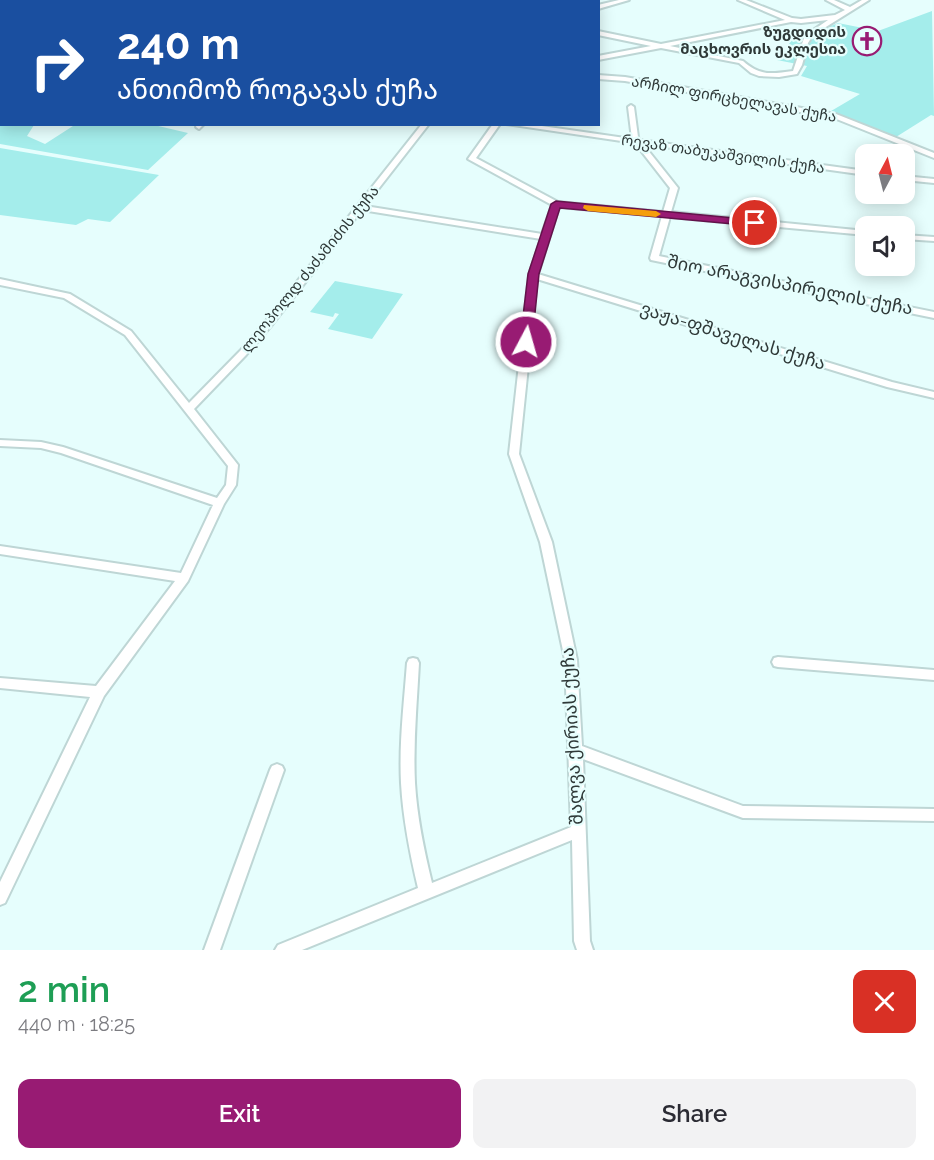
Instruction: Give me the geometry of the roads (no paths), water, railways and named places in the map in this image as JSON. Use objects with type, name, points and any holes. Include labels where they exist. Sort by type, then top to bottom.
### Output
[{"type":"street","points":[[600,6],[626,0]]},
{"type":"street","points":[[741,0],[791,20],[841,16]]},
{"type":"street","points":[[829,0],[851,10]]},
{"type":"street","points":[[600,31],[741,62],[750,72],[770,77],[795,73],[800,65],[808,37],[866,0]]},
{"type":"street","points":[[600,58],[791,20]]},
{"type":"street","name":"არჩილ ფირცხელავას ქუჩა","points":[[600,77],[625,79],[836,116],[934,156]]},
{"type":"street","points":[[632,107],[634,137],[674,188],[667,215]]},
{"type":"street","name":"ლეოპოლდ ძაძამიძის ქუჩა","points":[[189,408],[262,331],[424,126]]},
{"type":"street","points":[[496,126],[472,159],[556,204],[855,232]]},
{"type":"street","name":"რევაზ თაბუკაშვილის ქუჩა","points":[[523,126],[855,172]]},
{"type":"street","points":[[577,134],[578,126]]},
{"type":"street","points":[[915,179],[934,181]]},
{"type":"street","name":"შალვა ქირიას ქუჩა","points":[[556,204],[533,274],[514,454],[546,542],[571,660],[582,941],[585,950]]},
{"type":"street","points":[[359,207],[545,237]]},
{"type":"street","name":"შიო არაგვისპირელის ქუჩა","points":[[667,215],[654,258],[934,315]]},
{"type":"street","points":[[915,238],[934,239]]},
{"type":"street","name":"ვაჟა-ფშაველას ქუჩა","points":[[533,274],[890,385],[934,395]]},
{"type":"street","points":[[0,282],[68,296],[128,333],[233,465],[231,485],[219,503],[184,578],[99,692],[0,898]]},
{"type":"street","points":[[0,443],[41,445],[63,450],[219,503]]},
{"type":"street","points":[[0,550],[184,578]]},
{"type":"street","points":[[777,662],[934,675]]},
{"type":"street","points":[[413,663],[409,727],[409,795],[416,848],[427,893]]},
{"type":"street","points":[[0,683],[99,692]]},
{"type":"street","points":[[576,750],[743,812],[934,815]]},
{"type":"street","points":[[212,950],[277,770]]},
{"type":"street","points":[[283,950],[577,831]]},
{"type":"place","name":"ზუგდიდის მაცხოვრის ეკლესია","points":[[867,41]]}]
